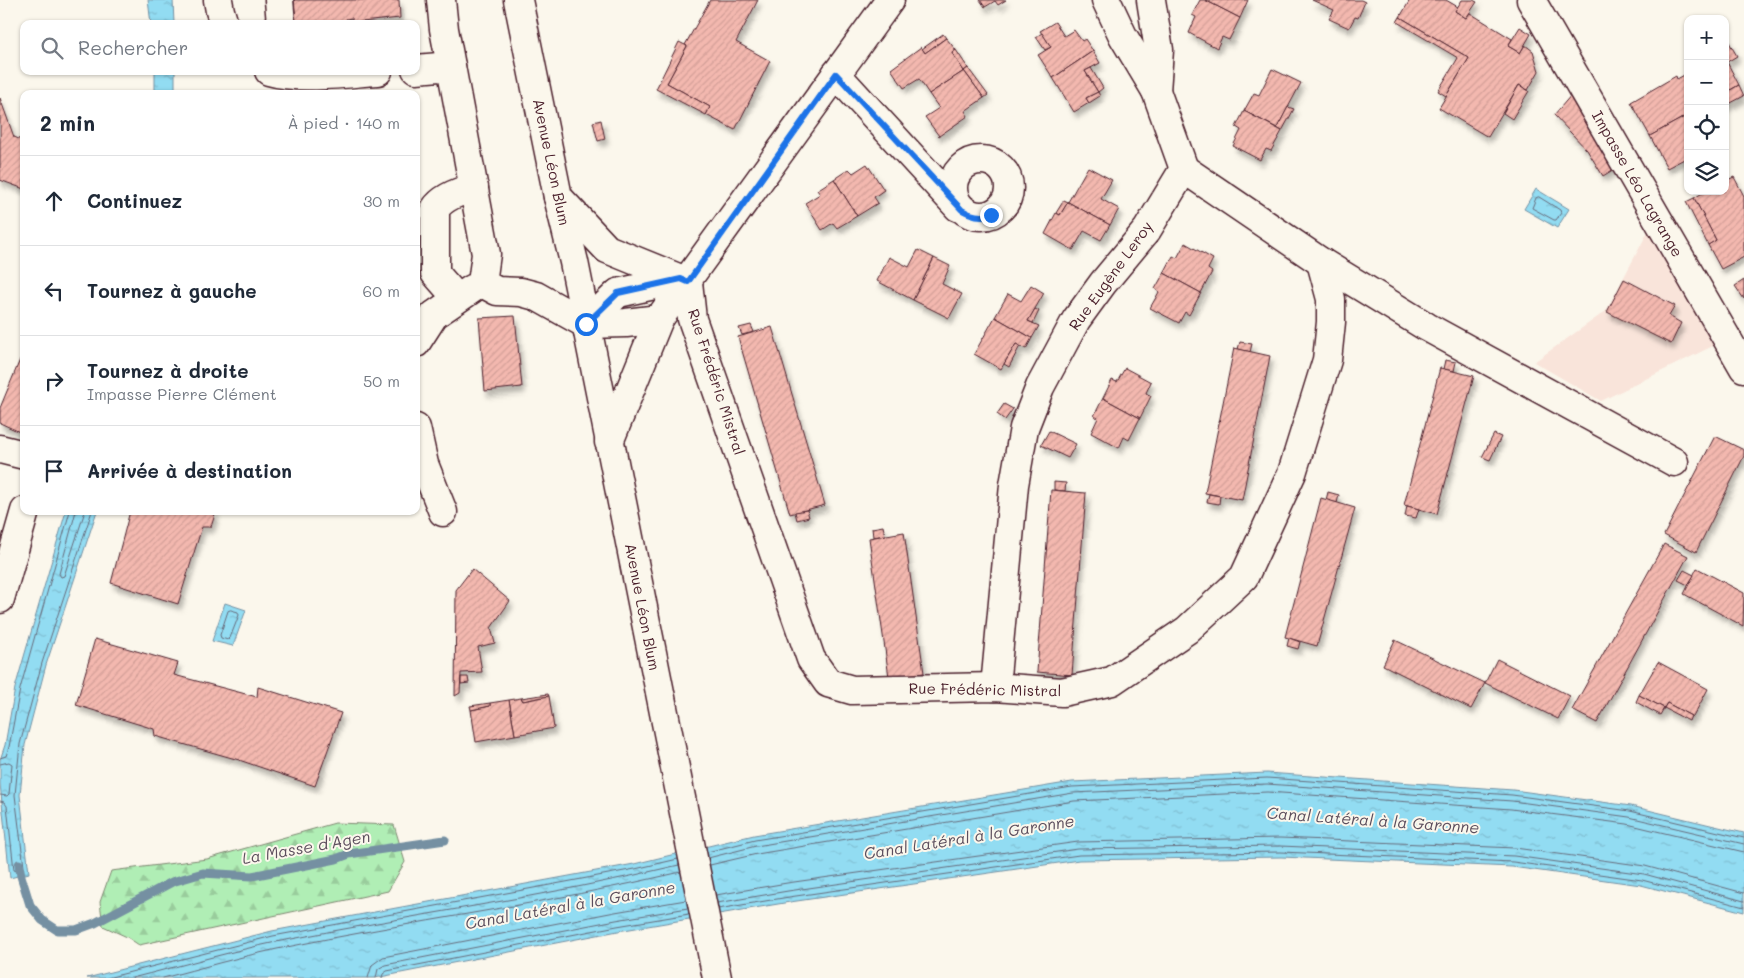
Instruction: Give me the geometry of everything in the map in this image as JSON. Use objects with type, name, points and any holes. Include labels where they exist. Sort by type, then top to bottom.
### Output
[{"type":"street","points":[[218,0],[223,20]]},
{"type":"street","points":[[278,0],[280,20]]},
{"type":"street","points":[[442,0],[444,29],[486,254],[482,283]]},
{"type":"street","name":"Avenue Léon Blum","points":[[518,0],[558,197],[574,262],[717,978]]},
{"type":"street","points":[[609,442],[659,320],[684,280],[890,0]]},
{"type":"street","points":[[1106,0],[1124,36],[1156,90],[1184,169],[1321,262],[1427,327],[1674,462]]},
{"type":"street","points":[[1151,0],[1159,50],[1156,90]]},
{"type":"street","name":"Impasse Léo Lagrange","points":[[1531,0],[1744,368]]},
{"type":"street","points":[[420,69],[451,66]]},
{"type":"street","points":[[836,74],[958,207]]},
{"type":"street","name":"Rue Eugène Leroy","points":[[995,687],[1014,485],[1024,428],[1040,387],[1076,320],[1103,282],[1147,230],[1184,169]]},
{"type":"street","points":[[457,298],[435,273],[435,209],[439,202],[463,190],[474,188]]},
{"type":"street","points":[[558,197],[607,248],[684,280]]},
{"type":"street","name":"Rue Frédéric Mistral","points":[[684,280],[692,319],[811,659],[828,683],[852,690],[995,687],[1062,692],[1112,681],[1187,630],[1244,577],[1292,473],[1326,360],[1331,322],[1330,299],[1321,262]]},
{"type":"street","points":[[586,324],[618,293],[684,280]]},
{"type":"street","points":[[420,337],[434,315],[482,283]]},
{"type":"street","points":[[482,283],[497,290],[521,292],[536,296],[586,324],[659,320]]},
{"type":"street","points":[[420,446],[424,464],[443,512]]},
{"type":"street","points":[[0,449],[20,454]]},
{"type":"street","points":[[0,598],[24,515]]},
{"type":"shaded area","points":[[1651,226],[1719,343],[1601,401],[1534,362],[1606,311]]},
{"type":"green space","points":[[335,823],[394,825],[405,862],[388,891],[139,945],[103,926],[100,902],[111,871],[207,859]]},
{"type":"water","points":[[148,0],[173,0],[174,20],[150,20]]},
{"type":"water","points":[[155,75],[175,75],[175,90],[155,90]]},
{"type":"water","points":[[1536,189],[1569,209],[1557,228],[1524,209]]},
{"type":"water","points":[[65,515],[96,515],[46,665],[25,745],[20,795],[29,873],[10,878],[0,784],[0,760],[5,745],[15,688]]},
{"type":"water","points":[[225,603],[246,610],[233,646],[212,641]]},
{"type":"water","name":"Canal Latéral à la Garonne","points":[[1267,773],[1513,790],[1631,806],[1744,833],[1744,912],[1641,885],[1512,867],[1281,857],[1079,860],[790,902],[618,931],[375,978],[87,978],[272,931],[634,864],[754,835],[1072,782]]},
{"type":"building","points":[[294,0],[399,0],[400,18],[381,20],[352,20],[352,18],[346,20],[296,20]]},
{"type":"building","points":[[710,0],[758,0],[736,42],[770,61],[735,130],[706,115],[710,107],[667,83]]},
{"type":"building","points":[[980,0],[1006,0],[998,5],[995,1],[985,7]]},
{"type":"building","points":[[1200,0],[1205,0],[1240,18],[1229,40],[1222,37],[1217,48],[1189,33],[1196,17],[1192,15]]},
{"type":"building","points":[[1205,0],[1248,0],[1240,18]]},
{"type":"building","points":[[1312,0],[1361,0],[1365,2],[1358,18],[1355,17],[1349,28],[1329,19],[1334,10]]},
{"type":"building","points":[[1410,0],[1446,0],[1458,7],[1455,11],[1466,18],[1470,13],[1512,39],[1508,46],[1520,53],[1525,45],[1533,51],[1539,71],[1528,90],[1519,85],[1488,137],[1439,108],[1469,58],[1400,17]]},
{"type":"building","points":[[1462,0],[1477,2],[1466,18],[1455,11]]},
{"type":"building","points":[[1400,17],[1469,58],[1446,96],[1438,91],[1458,58],[1397,22]]},
{"type":"building","points":[[1055,22],[1064,36],[1074,30],[1082,41],[1085,39],[1093,51],[1053,78],[1038,55],[1051,47],[1040,31]]},
{"type":"building","points":[[1520,27],[1531,34],[1520,53],[1508,46]]},
{"type":"building","points":[[1042,33],[1051,47],[1045,50],[1036,37]]},
{"type":"building","points":[[943,34],[946,38],[925,53],[922,49]]},
{"type":"building","points":[[946,38],[956,50],[952,53],[964,71],[929,94],[919,79],[904,88],[891,69],[921,47],[925,53]]},
{"type":"building","points":[[679,42],[687,46],[667,83],[710,107],[706,115],[656,89]]},
{"type":"building","points":[[1729,42],[1737,56],[1729,61]]},
{"type":"building","points":[[956,50],[968,68],[964,71],[952,53]]},
{"type":"building","points":[[1093,51],[1100,63],[1085,71],[1098,92],[1086,98],[1089,103],[1074,112],[1053,78]]},
{"type":"building","points":[[1729,66],[1739,85],[1729,91]]},
{"type":"building","points":[[968,68],[988,95],[984,98],[964,71]]},
{"type":"building","points":[[1091,68],[1103,88],[1098,92],[1085,71]]},
{"type":"building","points":[[1272,69],[1301,83],[1277,128],[1244,111],[1254,93],[1259,95]]},
{"type":"building","points":[[964,71],[984,98],[965,111],[968,116],[939,136],[925,117],[939,108],[929,94]]},
{"type":"building","points":[[1684,75],[1684,117],[1650,136],[1631,102],[1676,76],[1677,79]]},
{"type":"building","points":[[1519,85],[1529,91],[1512,119],[1503,113]]},
{"type":"building","points":[[1739,85],[1744,96],[1729,104],[1729,91]]},
{"type":"building","points":[[1098,92],[1100,96],[1089,103],[1086,98]]},
{"type":"building","points":[[1572,94],[1619,166],[1603,176],[1587,150],[1554,115]]},
{"type":"building","points":[[0,98],[14,137],[20,139],[20,188],[0,180]]},
{"type":"building","points":[[1288,107],[1294,109],[1282,131],[1277,128]]},
{"type":"building","points":[[1244,111],[1282,131],[1271,151],[1266,149],[1260,160],[1233,146],[1241,130],[1236,127]]},
{"type":"building","points":[[1684,117],[1684,159],[1667,168],[1650,136]]},
{"type":"building","points":[[601,120],[605,139],[598,141],[593,122]]},
{"type":"building","points":[[867,164],[884,190],[874,197],[878,203],[857,216],[834,179],[849,169],[853,173]]},
{"type":"building","points":[[1088,167],[1112,180],[1101,199],[1119,209],[1110,225],[1068,202]]},
{"type":"building","points":[[1734,177],[1744,196],[1744,257],[1721,269],[1708,245],[1716,240],[1694,198],[1699,195],[1729,195],[1729,179]]},
{"type":"building","points":[[834,179],[857,216],[837,228],[833,223],[822,230],[805,203],[820,194],[817,190]]},
{"type":"building","points":[[1694,198],[1716,240],[1708,245],[1686,202]]},
{"type":"building","points":[[1064,200],[1068,202],[1060,215],[1056,213]]},
{"type":"building","points":[[1068,202],[1110,225],[1101,240],[1084,231],[1073,250],[1045,234],[1056,213],[1060,215]]},
{"type":"building","points":[[1185,243],[1213,259],[1208,269],[1212,272],[1201,293],[1164,273],[1173,256],[1177,258]]},
{"type":"building","points":[[918,250],[934,258],[913,300],[877,281],[889,257],[909,267]]},
{"type":"building","points":[[934,258],[950,266],[942,284],[962,294],[949,318],[913,300]]},
{"type":"building","points":[[1164,273],[1201,293],[1189,315],[1185,312],[1179,323],[1150,308],[1159,292],[1155,289]]},
{"type":"building","points":[[1624,279],[1675,306],[1669,316],[1681,323],[1671,344],[1607,312]]},
{"type":"building","points":[[1744,280],[1744,299],[1735,286]]},
{"type":"building","points":[[1031,285],[1044,293],[1028,321],[1039,326],[1032,338],[995,317],[1008,294],[1021,301]]},
{"type":"building","points":[[1035,309],[1039,311],[1033,323],[1028,321]]},
{"type":"building","points":[[515,316],[522,387],[485,391],[479,318]]},
{"type":"building","points":[[995,317],[1032,338],[1026,349],[1016,344],[1001,369],[974,354]]},
{"type":"building","points":[[751,325],[754,332],[742,335],[739,328]]},
{"type":"building","points":[[772,327],[825,505],[790,514],[738,337]]},
{"type":"building","points":[[1240,342],[1252,344],[1250,352],[1238,349]]},
{"type":"building","points":[[1016,344],[1020,346],[1009,367],[1004,364]]},
{"type":"building","points":[[1234,348],[1270,356],[1242,500],[1205,493]]},
{"type":"building","points":[[20,360],[20,432],[0,423],[0,408]]},
{"type":"building","points":[[1445,360],[1456,362],[1454,371],[1443,369]]},
{"type":"building","points":[[1125,368],[1151,382],[1146,393],[1151,396],[1140,418],[1103,398],[1112,380],[1117,382]]},
{"type":"building","points":[[1440,368],[1474,376],[1437,514],[1404,505]]},
{"type":"building","points":[[1103,398],[1140,418],[1129,440],[1124,437],[1119,448],[1091,433],[1098,418],[1094,416]]},
{"type":"building","points":[[1004,404],[1013,409],[1005,420],[997,414]]},
{"type":"building","points":[[1049,431],[1076,444],[1068,458],[1041,445]]},
{"type":"building","points":[[1494,434],[1501,437],[1490,460],[1482,457]]},
{"type":"building","points":[[1715,436],[1744,450],[1744,456],[1696,552],[1664,535]]},
{"type":"building","points":[[1054,482],[1066,483],[1065,491],[1054,490]]},
{"type":"building","points":[[1051,490],[1086,493],[1072,675],[1037,672]]},
{"type":"building","points":[[1328,492],[1339,495],[1337,503],[1326,500]]},
{"type":"building","points":[[1209,494],[1220,496],[1219,504],[1207,502]]},
{"type":"building","points":[[1321,498],[1355,508],[1317,646],[1285,637]]},
{"type":"building","points":[[1407,506],[1419,509],[1416,518],[1405,516]]},
{"type":"building","points":[[807,510],[809,517],[797,520],[795,512]]},
{"type":"building","points":[[129,515],[215,515],[211,527],[202,527],[178,604],[111,583]]},
{"type":"building","points":[[883,526],[885,535],[873,537],[872,528]]},
{"type":"building","points":[[904,532],[924,673],[889,677],[869,538]]},
{"type":"building","points":[[1664,544],[1688,556],[1597,723],[1572,710]]},
{"type":"building","points":[[1697,568],[1744,593],[1743,626],[1684,594]]},
{"type":"building","points":[[472,569],[510,601],[491,628],[495,643],[478,647],[482,672],[461,673],[460,693],[455,696],[456,590]]},
{"type":"building","points":[[1684,570],[1694,575],[1688,585],[1678,580]]},
{"type":"building","points":[[1289,638],[1300,642],[1298,649],[1287,646]]},
{"type":"building","points":[[95,639],[178,663],[174,675],[257,697],[258,687],[341,713],[315,786],[239,760],[155,736],[154,729],[76,705]]},
{"type":"building","points":[[1395,640],[1485,683],[1471,709],[1383,665]]},
{"type":"building","points":[[1497,659],[1570,696],[1558,719],[1485,683]]},
{"type":"building","points":[[1658,662],[1708,689],[1693,717],[1667,703],[1664,708],[1639,695]]},
{"type":"building","points":[[461,677],[468,677],[469,683],[461,684]]},
{"type":"building","points":[[548,694],[549,696],[523,701],[521,698]]},
{"type":"building","points":[[1639,695],[1664,708],[1660,715],[1636,702]]},
{"type":"building","points":[[549,696],[554,728],[515,735],[509,700],[521,698],[523,701]]},
{"type":"building","points":[[509,700],[515,735],[476,742],[471,710],[490,706],[490,703]]},
{"type":"building","points":[[490,703],[490,706],[471,710],[470,706]]},
{"type":"building","points":[[1667,703],[1691,716],[1689,721],[1664,708]]},
{"type":"waterway","name":"La Masse d'Agen","points":[[19,864],[30,905],[42,920],[57,930],[76,930],[95,923],[172,882],[203,873],[252,876],[336,859],[349,854],[445,840]]},
{"type":"route","points":[[586,324],[618,293],[681,279],[688,282],[836,74],[962,210],[971,216],[982,217],[991,215]]}]
